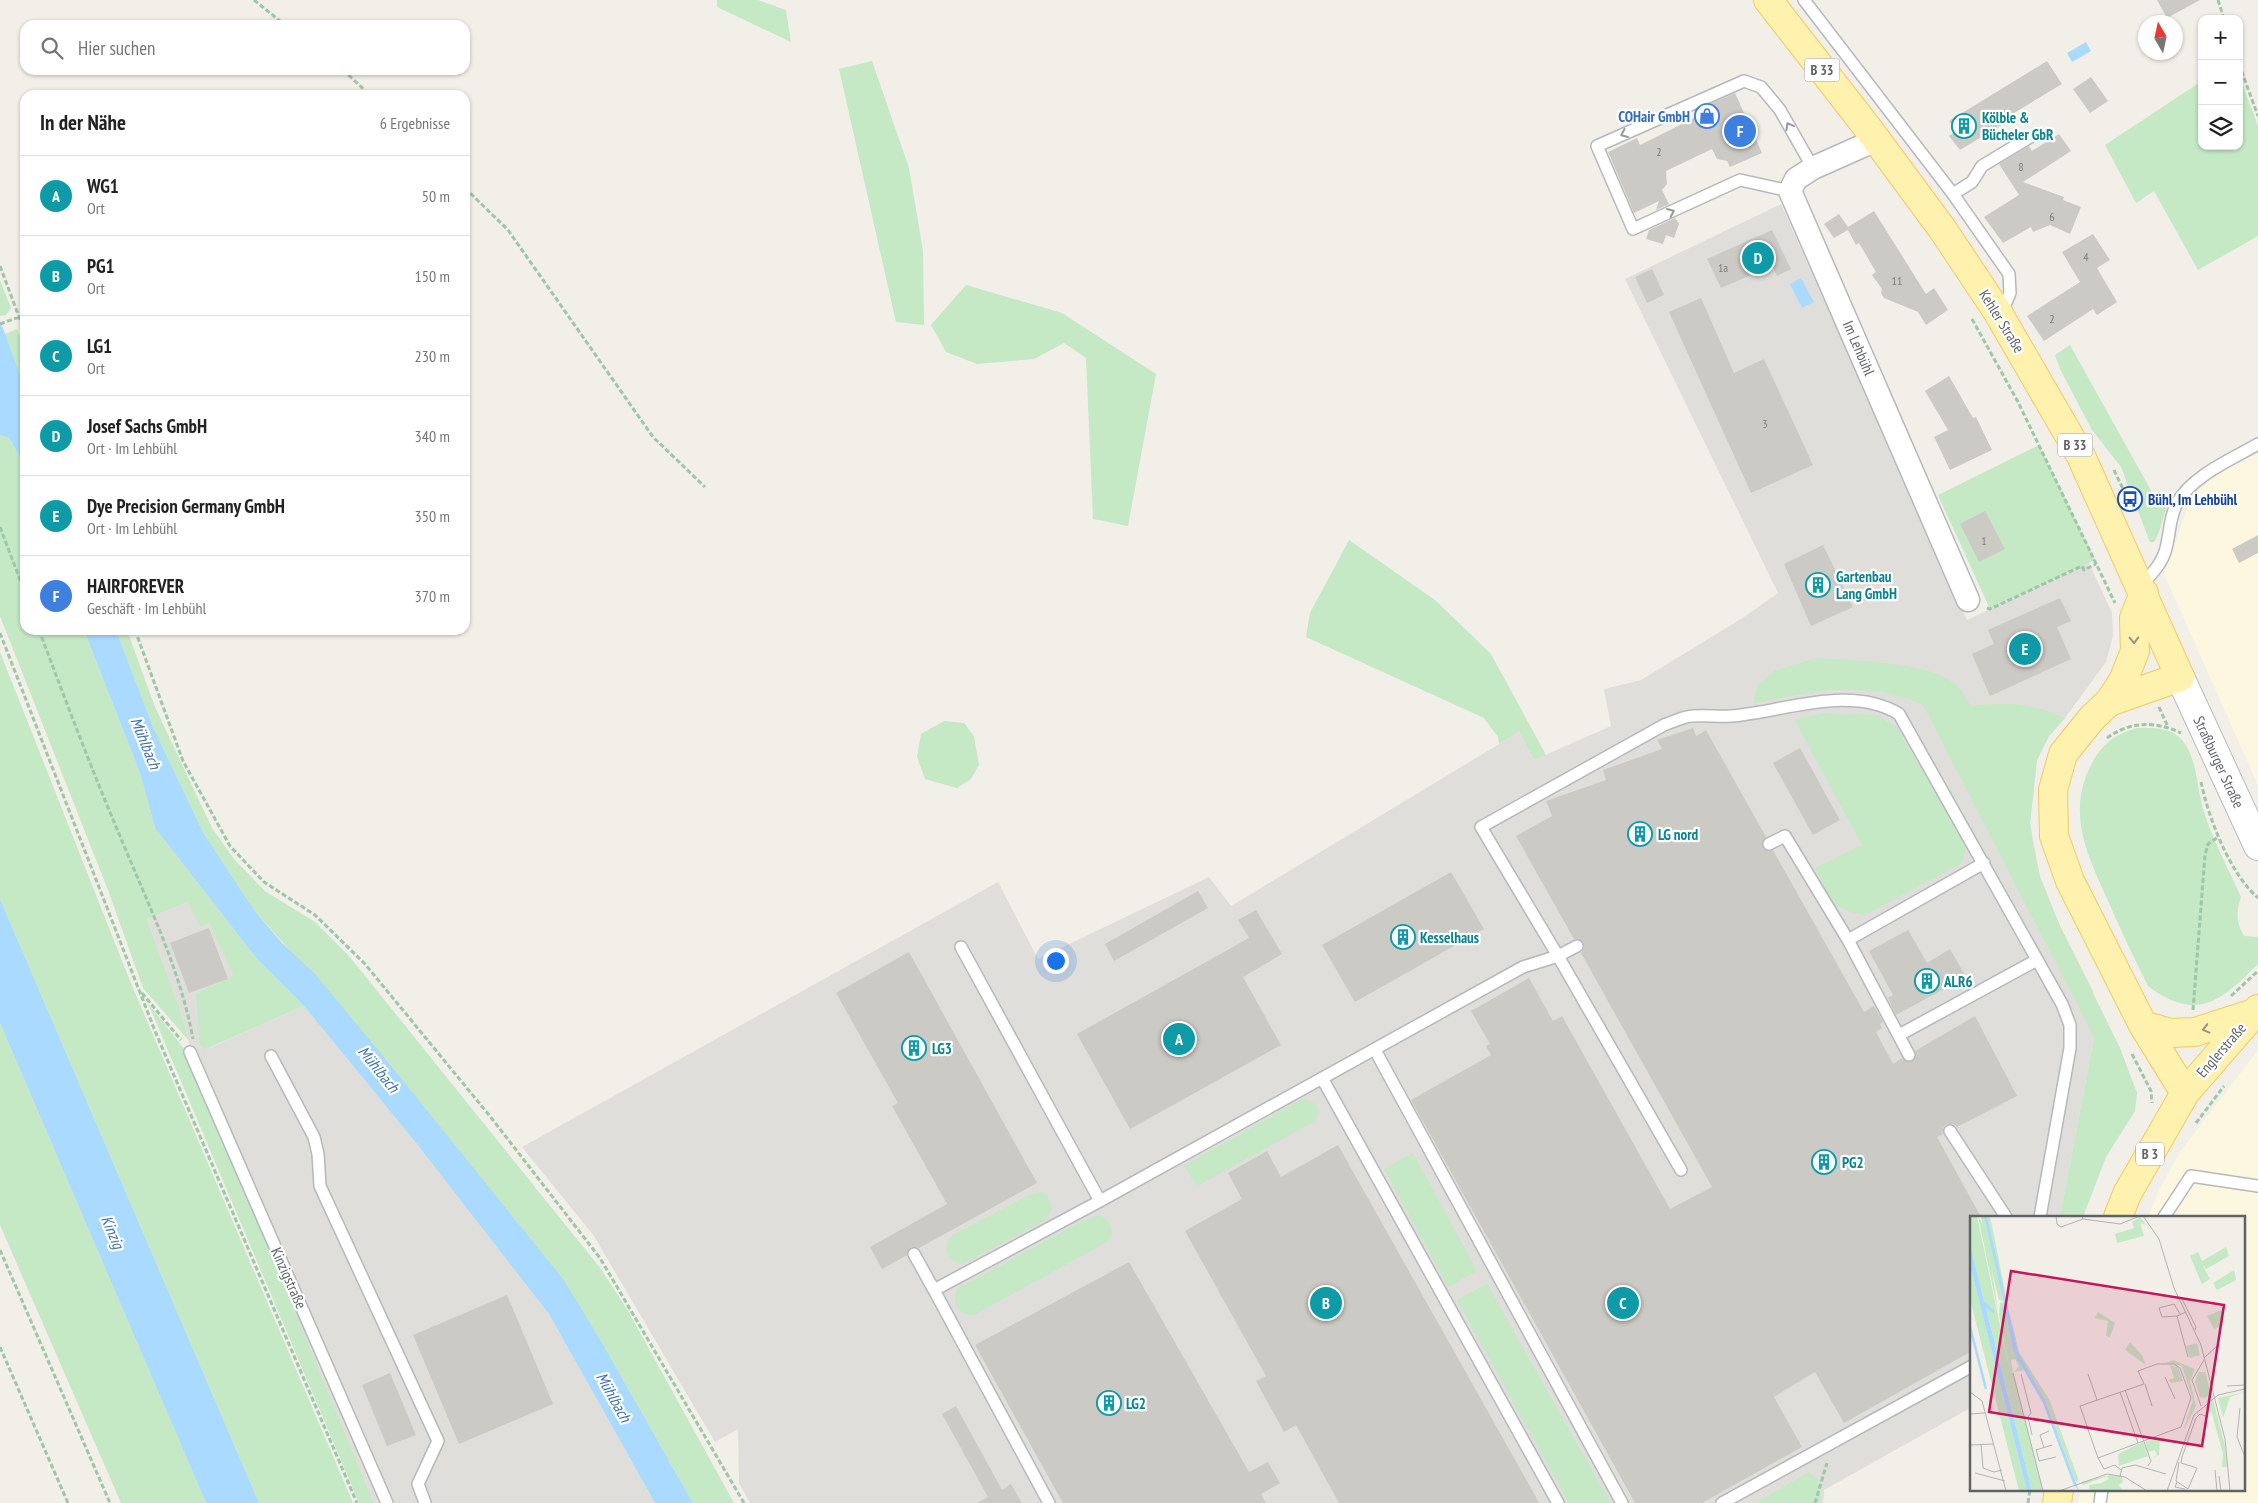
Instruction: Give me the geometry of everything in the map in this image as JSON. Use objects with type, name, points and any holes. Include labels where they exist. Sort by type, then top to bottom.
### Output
[{"type":"main road","name":"Kehler Straße","points":[[1768,0],[1943,230],[1997,311],[2081,456],[2180,677]]},
{"type":"main road","points":[[2142,589],[2134,618],[2135,651],[2123,681],[2109,702],[2092,718],[2063,754],[2053,790],[2054,836],[2070,881],[2142,1025],[2185,1093]]},
{"type":"main road","points":[[2109,702],[2180,677]]},
{"type":"main road","name":"Straßburger Straße","points":[[2180,677],[2258,846]]},
{"type":"main road","points":[[2142,1025],[2170,1033],[2195,1032],[2255,1011]]},
{"type":"main road","name":"Englerstraße","points":[[2185,1093],[2255,1011]]},
{"type":"main road","name":"B 3","points":[[2118,1216],[2127,1194],[2185,1093]]},
{"type":"main road","points":[[2057,1503],[2059,1490]]},
{"type":"street","points":[[1790,191],[1796,179],[1813,168],[1876,140]]},
{"type":"street","name":"Im Lehbühl","points":[[1790,191],[1968,600]]},
{"type":"lane","points":[[1804,0],[1953,194],[2009,274],[2010,293],[2005,305],[1997,311]]},
{"type":"lane","points":[[1790,191],[1740,180],[1634,230],[1597,146],[1744,81],[1762,87],[1780,110],[1813,168]]},
{"type":"lane","points":[[1953,194],[1972,182],[1982,166],[2030,137]]},
{"type":"lane","points":[[2142,589],[2156,569],[2167,546],[2170,523],[2177,503],[2192,484],[2258,444]]},
{"type":"lane","points":[[1681,1170],[1558,956],[1481,827],[1664,725],[1691,716],[1731,716],[1834,700],[1888,707],[1899,714],[1910,730],[2062,1004],[2070,1025],[2070,1048],[2040,1216]]},
{"type":"lane","points":[[1769,844],[1785,836],[1848,940],[1909,1054]]},
{"type":"lane","points":[[1848,940],[1984,863]]},
{"type":"lane","points":[[934,1290],[1100,1201],[1523,967],[1558,956],[1577,946]]},
{"type":"lane","points":[[961,947],[1100,1201]]},
{"type":"lane","points":[[1899,1035],[2037,960]]},
{"type":"lane","points":[[1375,1050],[1622,1503]]},
{"type":"lane","name":"Kinzigstraße","points":[[190,1052],[387,1503]]},
{"type":"lane","points":[[271,1056],[314,1137],[318,1154],[320,1186],[438,1440],[418,1484],[425,1503]]},
{"type":"lane","points":[[1322,1078],[1558,1503]]},
{"type":"lane","points":[[1950,1131],[2005,1216]]},
{"type":"lane","points":[[2165,1216],[2191,1176],[2258,1186]]},
{"type":"lane","points":[[914,1254],[1049,1503]]},
{"type":"lane","points":[[1722,1503],[1970,1367]]},
{"type":"lane","points":[[2100,1503],[2102,1490]]},
{"type":"path","points":[[254,0],[280,20]]},
{"type":"path","points":[[2218,0],[2223,15]]},
{"type":"path","points":[[348,75],[365,90]]},
{"type":"path","points":[[2243,75],[2258,116]]},
{"type":"path","points":[[470,193],[508,230],[653,437],[705,487]]},
{"type":"path","points":[[0,266],[19,317],[1,323]]},
{"type":"path","points":[[1970,316],[2018,402],[2116,604]]},
{"type":"path","points":[[0,527],[20,580]]},
{"type":"path","points":[[1968,600],[1990,609],[2082,566],[2084,570],[2096,564]]},
{"type":"path","points":[[0,633],[155,1031],[357,1503]]},
{"type":"path","points":[[41,635],[95,778],[156,922],[184,998],[194,1043],[190,1052],[140,990]]},
{"type":"path","points":[[137,635],[183,761],[230,846],[264,882],[316,915],[365,964],[495,1122],[600,1258],[744,1503]]},
{"type":"path","points":[[2102,743],[2109,737],[2127,728],[2144,724],[2169,727],[2182,734],[2185,738]]},
{"type":"path","points":[[2200,776],[2218,837],[2248,890],[2258,898]]},
{"type":"path","points":[[2184,1011],[2193,1011],[2205,855],[2208,844],[2218,837]]},
{"type":"path","points":[[0,1250],[110,1503]]},
{"type":"path","points":[[0,1347],[68,1503]]},
{"type":"path","points":[[1815,1503],[1834,1440]]},
{"type":"path","points":[[2028,1503],[2030,1490]]},
{"type":"shaded area","points":[[1781,204],[1967,620],[2089,563],[2112,613],[2113,636],[2106,662],[2065,718],[2049,736],[2037,760],[2030,823],[2040,877],[2060,926],[2093,991],[2094,1037],[2060,1216],[1970,1216],[1970,1408],[1824,1490],[1823,1503],[750,1503],[739,1483],[738,1429],[715,1442],[594,1236],[522,1147],[998,882],[1038,959],[1209,877],[1231,906],[1519,732],[1534,760],[1611,726],[1604,689],[1641,680],[1744,617],[1778,593],[1625,279]]},
{"type":"shaded area","points":[[2258,453],[2258,785],[2164,574],[2192,495],[2222,472]]},
{"type":"shaded area","points":[[188,902],[200,926],[209,923],[235,976],[207,1049],[304,1006],[455,1190],[549,1314],[655,1503],[374,1503],[188,1057],[189,1041],[180,1010],[147,919]]},
{"type":"shaded area","points":[[2258,1050],[2258,1503],[2078,1503],[2081,1490],[2246,1490],[2246,1216],[2148,1216],[2160,1188],[2180,1152]]},
{"type":"green space","points":[[717,0],[758,0],[786,10],[791,42],[717,7]]},
{"type":"green space","points":[[872,61],[909,168],[923,251],[924,325],[896,322],[839,69]]},
{"type":"green space","points":[[2198,84],[2198,150],[2243,150],[2243,86],[2258,126],[2258,236],[2198,270],[2154,191],[2136,203],[2105,145]]},
{"type":"green space","points":[[0,280],[11,308],[6,315],[0,316]]},
{"type":"green space","points":[[966,285],[1062,313],[1156,374],[1128,526],[1093,519],[1086,358],[1064,343],[1034,359],[977,364],[946,352],[931,325]]},
{"type":"green space","points":[[17,329],[20,337],[20,374],[5,334]]},
{"type":"green space","points":[[2070,345],[2158,503],[2171,493],[2154,542],[2150,542],[2121,467],[2092,430],[2060,369],[2055,355]]},
{"type":"green space","points":[[0,435],[9,438],[20,457],[20,635],[86,635],[140,773],[155,828],[257,959],[304,1006],[206,1049],[200,1046],[196,994],[234,976],[209,923],[200,927],[188,902],[147,919],[180,1010],[189,1041],[143,988],[108,890],[0,616]]},
{"type":"green space","points":[[2039,445],[2095,560],[1990,609],[1938,495]]},
{"type":"green space","points":[[1349,540],[1435,600],[1491,654],[1546,755],[1534,760],[1519,732],[1499,744],[1498,737],[1484,718],[1306,637],[1310,613]]},
{"type":"green space","points":[[118,635],[129,635],[155,707],[212,828],[234,859],[265,891],[315,922],[349,956],[601,1269],[628,1311],[734,1503],[693,1503],[600,1339],[562,1279],[384,1057],[254,910],[204,834],[153,727]]},
{"type":"green space","points":[[0,652],[130,981],[353,1503],[259,1503],[0,899]]},
{"type":"green space","points":[[1817,658],[1912,667],[1947,678],[1960,689],[1971,706],[2020,704],[2065,718],[2049,736],[2037,760],[2030,823],[2033,846],[2040,877],[2060,926],[2120,1048],[2137,1093],[2135,1111],[2106,1157],[2083,1216],[2060,1216],[2094,1037],[1923,705],[1880,692],[1859,690],[1817,692],[1753,704],[1757,686],[1774,671]]},
{"type":"green space","points":[[1827,713],[1876,715],[1896,727],[1967,842],[1962,863],[1865,915],[1834,905],[1815,868],[1862,845],[1794,719]]},
{"type":"green space","points":[[944,721],[964,723],[974,736],[979,765],[971,779],[957,788],[925,779],[917,757],[921,734]]},
{"type":"green space","points":[[2137,728],[2156,728],[2171,732],[2183,741],[2188,749],[2208,823],[2216,845],[2241,897],[2238,907],[2239,926],[2244,936],[2258,937],[2258,964],[2232,988],[2220,997],[2207,1003],[2195,1005],[2181,1003],[2165,997],[2148,986],[2087,852],[2080,818],[2080,801],[2091,765],[2099,752],[2110,741]]},
{"type":"green space","points":[[148,1003],[188,1054],[374,1503],[359,1503]]},
{"type":"green space","points":[[0,1023],[206,1503],[121,1503],[0,1225]]},
{"type":"green space","points":[[1302,1099],[1311,1101],[1318,1109],[1315,1121],[1197,1186],[1184,1166]]},
{"type":"green space","points":[[1413,1153],[1477,1271],[1448,1287],[1384,1169]]},
{"type":"green space","points":[[1043,1192],[1047,1195],[1052,1209],[1045,1220],[963,1264],[949,1258],[946,1250],[951,1236],[1029,1195]]},
{"type":"green space","points":[[1099,1215],[1111,1226],[1112,1234],[1107,1242],[976,1314],[965,1314],[958,1309],[955,1300],[957,1289],[1086,1219]]},
{"type":"green space","points":[[1487,1284],[1610,1503],[1569,1503],[1457,1300]]},
{"type":"green space","points":[[1809,1472],[1818,1481],[1820,1503],[1755,1503]]},
{"type":"water","points":[[2086,42],[2091,51],[2072,62],[2067,53]]},
{"type":"water","points":[[1801,278],[1814,302],[1802,308],[1790,284]]},
{"type":"water","points":[[0,320],[20,374],[20,457],[9,438],[0,435]]},
{"type":"water","name":"Mühlbach","points":[[86,635],[118,635],[153,727],[204,834],[254,910],[282,943],[314,973],[563,1279],[600,1339],[693,1503],[655,1503],[549,1314],[417,1144],[304,1006],[257,959],[155,828],[140,773]]},
{"type":"water","name":"Kinzig","points":[[0,899],[259,1503],[206,1503],[0,1023]]},
{"type":"building","points":[[2157,0],[2200,0],[2172,15],[2165,15]]},
{"type":"building","points":[[2047,61],[2062,84],[2009,116],[2011,119],[1960,150],[1949,136],[1956,131],[1949,121]]},
{"type":"building","points":[[2091,77],[2108,101],[2090,113],[2073,89]]},
{"type":"building","points":[[1735,93],[1762,153],[1730,167],[1727,161],[1717,159],[1712,149],[1666,171],[1667,184],[1662,190],[1669,204],[1656,210],[1659,201],[1634,213],[1608,152],[1637,138],[1640,145],[1704,113],[1701,108]]},
{"type":"building","points":[[2059,134],[2071,151],[2023,182],[2064,197],[2063,200],[2081,207],[2070,234],[2050,225],[2033,232],[2031,227],[2003,243],[1984,217],[2019,195],[1999,164],[2029,146],[2032,151]]},
{"type":"building","points":[[1874,211],[1926,294],[1934,288],[1948,310],[1926,325],[1918,312],[1884,298],[1881,293],[1882,289],[1872,275],[1876,272],[1859,243],[1856,245],[1848,230],[1834,238],[1824,224],[1839,214],[1848,227]]},
{"type":"building","points":[[1675,218],[1679,224],[1674,238],[1666,235],[1663,244],[1646,239],[1649,230]]},
{"type":"building","points":[[1772,230],[1791,269],[1777,276],[1772,266],[1721,288],[1707,259]]},
{"type":"building","points":[[2093,234],[2110,260],[2097,268],[2117,302],[2097,315],[2093,309],[2044,341],[2027,316],[2080,282],[2062,252]]},
{"type":"building","points":[[1652,269],[1664,295],[1647,303],[1635,277]]},
{"type":"building","points":[[1701,298],[1734,373],[1764,359],[1813,465],[1751,493],[1669,312]]},
{"type":"building","points":[[1949,376],[1973,418],[1976,417],[1992,450],[1950,470],[1934,437],[1948,430],[1925,391]]},
{"type":"building","points":[[1985,511],[2005,549],[1979,562],[1960,524]]},
{"type":"building","points":[[2258,535],[2258,553],[2239,563],[2232,549]]},
{"type":"building","name":"Gartenbau Lang GmbH","points":[[1823,545],[1853,607],[1811,626],[1784,564]]},
{"type":"building","points":[[2060,598],[2071,621],[2057,627],[2071,659],[1990,696],[1972,654],[1994,644],[1988,630]]},
{"type":"building","points":[[1693,728],[1696,736],[1706,730],[1766,837],[1762,843],[1763,848],[1768,851],[1773,850],[1864,1012],[1874,1006],[1883,1022],[1880,1024],[1882,1028],[1876,1032],[1893,1064],[1902,1058],[1908,1062],[1913,1061],[1916,1056],[1915,1051],[1975,1016],[2017,1096],[1957,1127],[1953,1124],[1946,1124],[1943,1128],[1943,1134],[1937,1137],[1980,1216],[1970,1216],[1970,1352],[1844,1423],[1815,1372],[1774,1397],[1802,1447],[1702,1503],[1635,1503],[1411,1100],[1491,1055],[1486,1046],[1490,1044],[1471,1011],[1529,978],[1553,1021],[1562,1016],[1670,1209],[1712,1187],[1581,953],[1584,947],[1583,942],[1574,939],[1516,836],[1552,816],[1546,801],[1606,780],[1603,770],[1662,749],[1657,740]]},
{"type":"building","points":[[1800,748],[1840,820],[1813,835],[1773,763]]},
{"type":"building","name":"Kesselhaus","points":[[1451,872],[1484,929],[1355,1002],[1322,945]]},
{"type":"building","points":[[1198,891],[1208,908],[1114,961],[1105,944]]},
{"type":"building","points":[[1256,910],[1282,954],[1243,977],[1281,1045],[1130,1129],[1077,1034],[1249,938],[1238,920]]},
{"type":"building","points":[[209,928],[228,979],[189,993],[170,943]]},
{"type":"building","points":[[1908,930],[1927,963],[1950,949],[1966,977],[1896,1015],[1888,998],[1893,995],[1869,951]]},
{"type":"building","name":"LG3","points":[[909,952],[1037,1183],[919,1248],[911,1247],[907,1255],[882,1269],[870,1247],[947,1204],[892,1106],[898,1103],[836,993]]},
{"type":"building","points":[[1338,1145],[1539,1503],[1339,1503],[1296,1425],[1284,1432],[1256,1381],[1266,1376],[1185,1231],[1242,1199],[1228,1173],[1267,1151],[1281,1177]]},
{"type":"building","name":"LG2","points":[[1129,1262],[1249,1472],[1268,1462],[1280,1483],[1261,1494],[1266,1503],[1063,1503],[975,1345]]},
{"type":"building","points":[[507,1295],[553,1404],[459,1444],[413,1335]]},
{"type":"building","points":[[390,1373],[416,1435],[387,1446],[362,1385]]},
{"type":"building","points":[[956,1406],[1002,1490],[1011,1484],[1022,1503],[977,1503],[988,1497],[942,1414]]},
{"type":"place","name":"COHair GmbH","points":[[1707,116]]},
{"type":"place","name":"Kölble & Bücheler GbR","points":[[1964,126]]},
{"type":"place","name":"HAIRFOREVER","points":[[1740,131]]},
{"type":"place","name":"Josef Sachs GmbH","points":[[1758,258]]},
{"type":"place","name":"Bühl, Im Lehbühl","points":[[2130,499]]},
{"type":"place","name":"Gartenbau Lang GmbH","points":[[1818,585]]},
{"type":"place","name":"Dye Precision Germany GmbH","points":[[2025,649]]},
{"type":"place","name":"LG nord","points":[[1640,834]]},
{"type":"place","name":"Kesselhaus","points":[[1403,937]]},
{"type":"place","name":"ALR6","points":[[1927,981]]},
{"type":"place","name":"WG1","points":[[1179,1039]]},
{"type":"place","name":"LG3","points":[[914,1048]]},
{"type":"place","name":"PG2","points":[[1824,1162]]},
{"type":"place","name":"PG1","points":[[1326,1303]]},
{"type":"place","name":"LG1","points":[[1623,1303]]},
{"type":"place","name":"LG2","points":[[1109,1403]]}]
